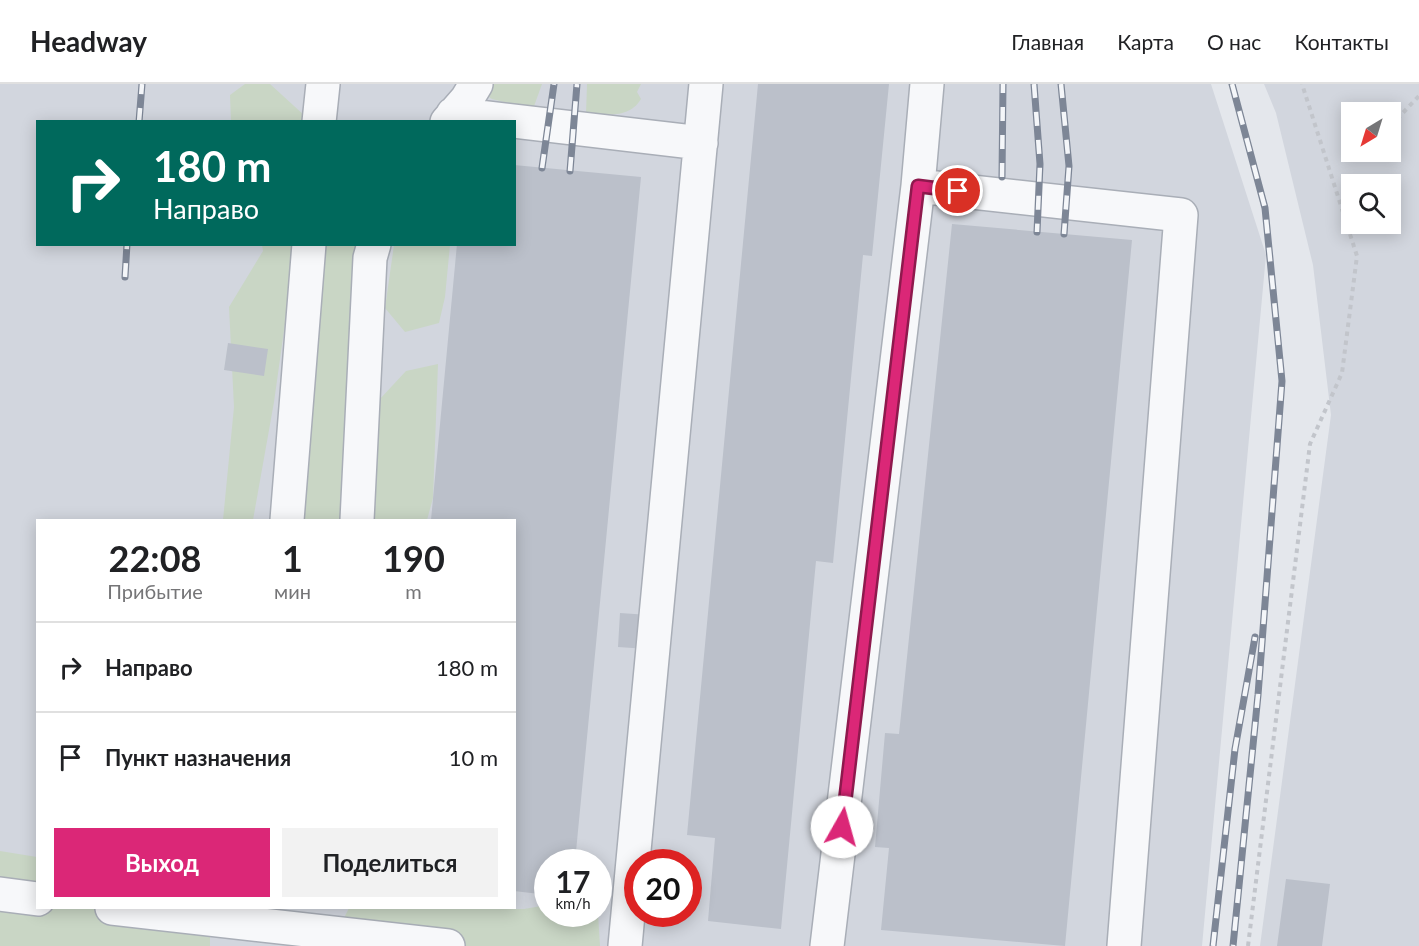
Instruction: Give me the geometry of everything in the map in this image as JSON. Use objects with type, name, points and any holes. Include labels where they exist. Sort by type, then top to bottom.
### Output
[{"type":"lane","points":[[319,120],[323,84]]},
{"type":"lane","points":[[450,118],[476,84]]},
{"type":"lane","points":[[625,946],[706,84]]},
{"type":"lane","points":[[827,946],[918,186],[927,84]]},
{"type":"lane","points":[[450,118],[470,120]]},
{"type":"lane","points":[[516,125],[701,143]]},
{"type":"lane","points":[[918,186],[1181,215],[1124,946]]},
{"type":"lane","points":[[287,519],[309,246]]},
{"type":"lane","points":[[357,519],[370,258],[373,246]]},
{"type":"lane","points":[[0,894],[36,898]]},
{"type":"lane","points":[[130,909],[256,916],[448,946]]},
{"type":"path","points":[[1248,946],[1310,444],[1342,373],[1357,256],[1302,84]]},
{"type":"path","points":[[1401,115],[1419,96]]},
{"type":"shaded area","points":[[0,84],[1211,84],[1266,255],[1202,946],[0,946]]},
{"type":"shaded area","points":[[1264,84],[1419,84],[1419,946],[1260,946],[1331,415],[1313,265],[1276,113]]},
{"type":"green space","points":[[245,84],[270,84],[305,116],[305,120],[231,120],[230,95]]},
{"type":"green space","points":[[467,84],[542,84],[533,109],[492,99]]},
{"type":"green space","points":[[587,84],[641,84],[637,92],[641,99],[624,113],[586,114]]},
{"type":"green space","points":[[262,246],[296,246],[274,402],[253,519],[223,519],[234,407],[229,307],[263,251]]},
{"type":"green space","points":[[321,246],[368,246],[341,519],[301,519]]},
{"type":"green space","points":[[394,246],[450,246],[445,297],[439,323],[405,332],[385,308]]},
{"type":"green space","points":[[438,364],[433,498],[427,519],[373,519],[379,400],[406,371]]},
{"type":"green space","points":[[0,851],[36,857],[36,909],[210,909],[210,946],[0,946]]},
{"type":"green space","points":[[534,907],[534,927],[599,927],[600,946],[346,946],[345,916],[348,909]]},
{"type":"building","points":[[758,84],[889,84],[872,256],[863,255],[833,563],[816,561],[781,929],[708,921],[715,838],[687,835]]},
{"type":"building","points":[[516,165],[641,177],[576,849],[534,849],[534,893],[516,891],[516,519],[431,519],[457,246],[516,246]]},
{"type":"building","points":[[952,224],[1132,240],[1065,946],[881,930],[889,848],[875,847],[885,733],[899,734]]},
{"type":"building","points":[[228,343],[268,349],[264,376],[224,370]]},
{"type":"building","points":[[620,613],[649,615],[647,649],[618,647]]},
{"type":"building","points":[[1286,879],[1330,884],[1322,946],[1277,946]]},
{"type":"railway","points":[[139,120],[142,84]]},
{"type":"railway","points":[[542,168],[554,84]]},
{"type":"railway","points":[[570,171],[577,84]]},
{"type":"railway","points":[[1002,177],[1003,84]]},
{"type":"railway","points":[[1034,84],[1040,164],[1037,232]]},
{"type":"railway","points":[[1061,84],[1069,166],[1064,234]]},
{"type":"railway","points":[[1232,84],[1265,208],[1282,381],[1258,695],[1233,946]]},
{"type":"railway","points":[[125,277],[127,246]]},
{"type":"railway","points":[[1213,946],[1235,749],[1255,637]]},
{"type":"route","points":[[842,827],[918,186],[958,191]]}]
